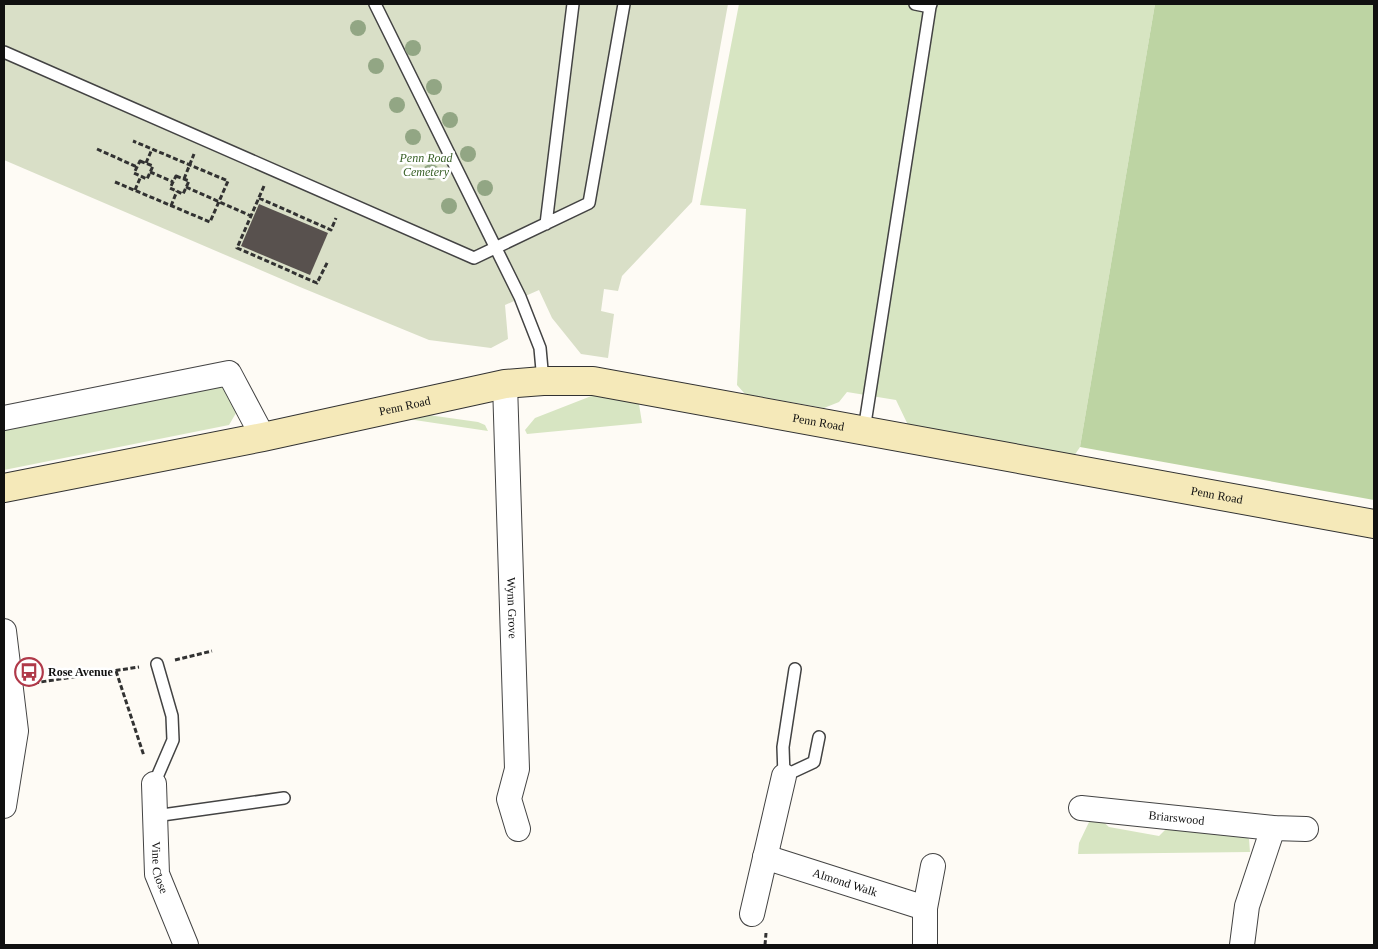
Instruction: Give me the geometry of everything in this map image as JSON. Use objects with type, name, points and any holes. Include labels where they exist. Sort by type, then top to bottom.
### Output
[{"type":"main road","name":"Penn Road","points":[[4,488],[263,437],[506,384],[543,381],[594,381],[1374,524]]},
{"type":"street","points":[[4,418],[228,373],[263,437]]},
{"type":"street","name":"Wynn Grove","points":[[506,384],[517,769],[509,799],[518,829]]},
{"type":"street","points":[[4,632],[16,731],[4,806]]},
{"type":"street","points":[[752,914],[784,776]]},
{"type":"street","name":"Vine Close","points":[[154,784],[157,874],[186,945]]},
{"type":"street","name":"Briarswood","points":[[1081,808],[1273,828],[1306,829]]},
{"type":"street","points":[[1242,945],[1247,906],[1273,828]]},
{"type":"street","name":"Almond Walk","points":[[765,857],[925,908]]},
{"type":"street","points":[[925,945],[925,908],[933,866]]},
{"type":"lane","points":[[375,4],[520,297],[540,348],[543,381]]},
{"type":"lane","points":[[546,224],[573,4]]},
{"type":"lane","points":[[4,52],[474,258],[589,203],[624,4]]},
{"type":"lane","points":[[864,430],[931,5],[914,4]]},
{"type":"lane","points":[[154,784],[173,740],[172,716],[156,664]]},
{"type":"lane","points":[[795,669],[783,748],[784,776],[814,762],[819,737]]},
{"type":"lane","points":[[155,816],[284,798]]},
{"type":"path","points":[[184,179],[201,139]]},
{"type":"path","points":[[115,182],[210,222],[219,202],[228,181],[133,141]]},
{"type":"path","points":[[97,149],[137,167]]},
{"type":"path","points":[[146,163],[152,149]]},
{"type":"path","points":[[140,161],[153,166],[147,179],[134,173],[137,167],[140,161]]},
{"type":"path","points":[[271,169],[237,248],[317,283],[328,260]]},
{"type":"path","points":[[150,172],[173,182]]},
{"type":"path","points":[[135,190],[141,176]]},
{"type":"path","points":[[176,176],[189,181],[183,194],[170,188],[173,182],[176,176]]},
{"type":"path","points":[[186,187],[251,216]]},
{"type":"path","points":[[171,206],[177,191]]},
{"type":"path","points":[[259,198],[331,230],[338,214]]},
{"type":"path","points":[[11,686],[116,672],[212,651]]},
{"type":"path","points":[[116,672],[154,784]]},
{"type":"green space","name":"Penn Road Cemetery","points":[[4,4],[728,4],[692,202],[622,276],[618,291],[604,289],[601,311],[614,314],[608,358],[581,354],[552,318],[539,290],[505,305],[508,339],[491,348],[429,340],[300,287],[4,160]]},
{"type":"green space","points":[[739,4],[1155,4],[1080,447],[1074,456],[908,425],[896,400],[847,392],[839,402],[824,408],[745,394],[737,385],[746,209],[700,205]]},
{"type":"green space","points":[[1155,4],[1374,4],[1374,500],[1080,447]]},
{"type":"green space","points":[[213,382],[226,386],[239,408],[229,425],[4,470],[4,425]]},
{"type":"green space","points":[[599,393],[634,399],[639,404],[642,423],[527,434],[525,430],[535,418]]},
{"type":"green space","points":[[414,413],[478,422],[485,425],[488,431],[401,418]]},
{"type":"green space","points":[[1099,818],[1109,827],[1159,836],[1166,829],[1176,827],[1239,832],[1249,839],[1250,852],[1078,854],[1079,843],[1090,820]]},
{"type":"building","points":[[259,204],[328,233],[310,275],[241,246]]},
{"type":"place","name":"Rose Avenue","points":[[29,672]]}]
